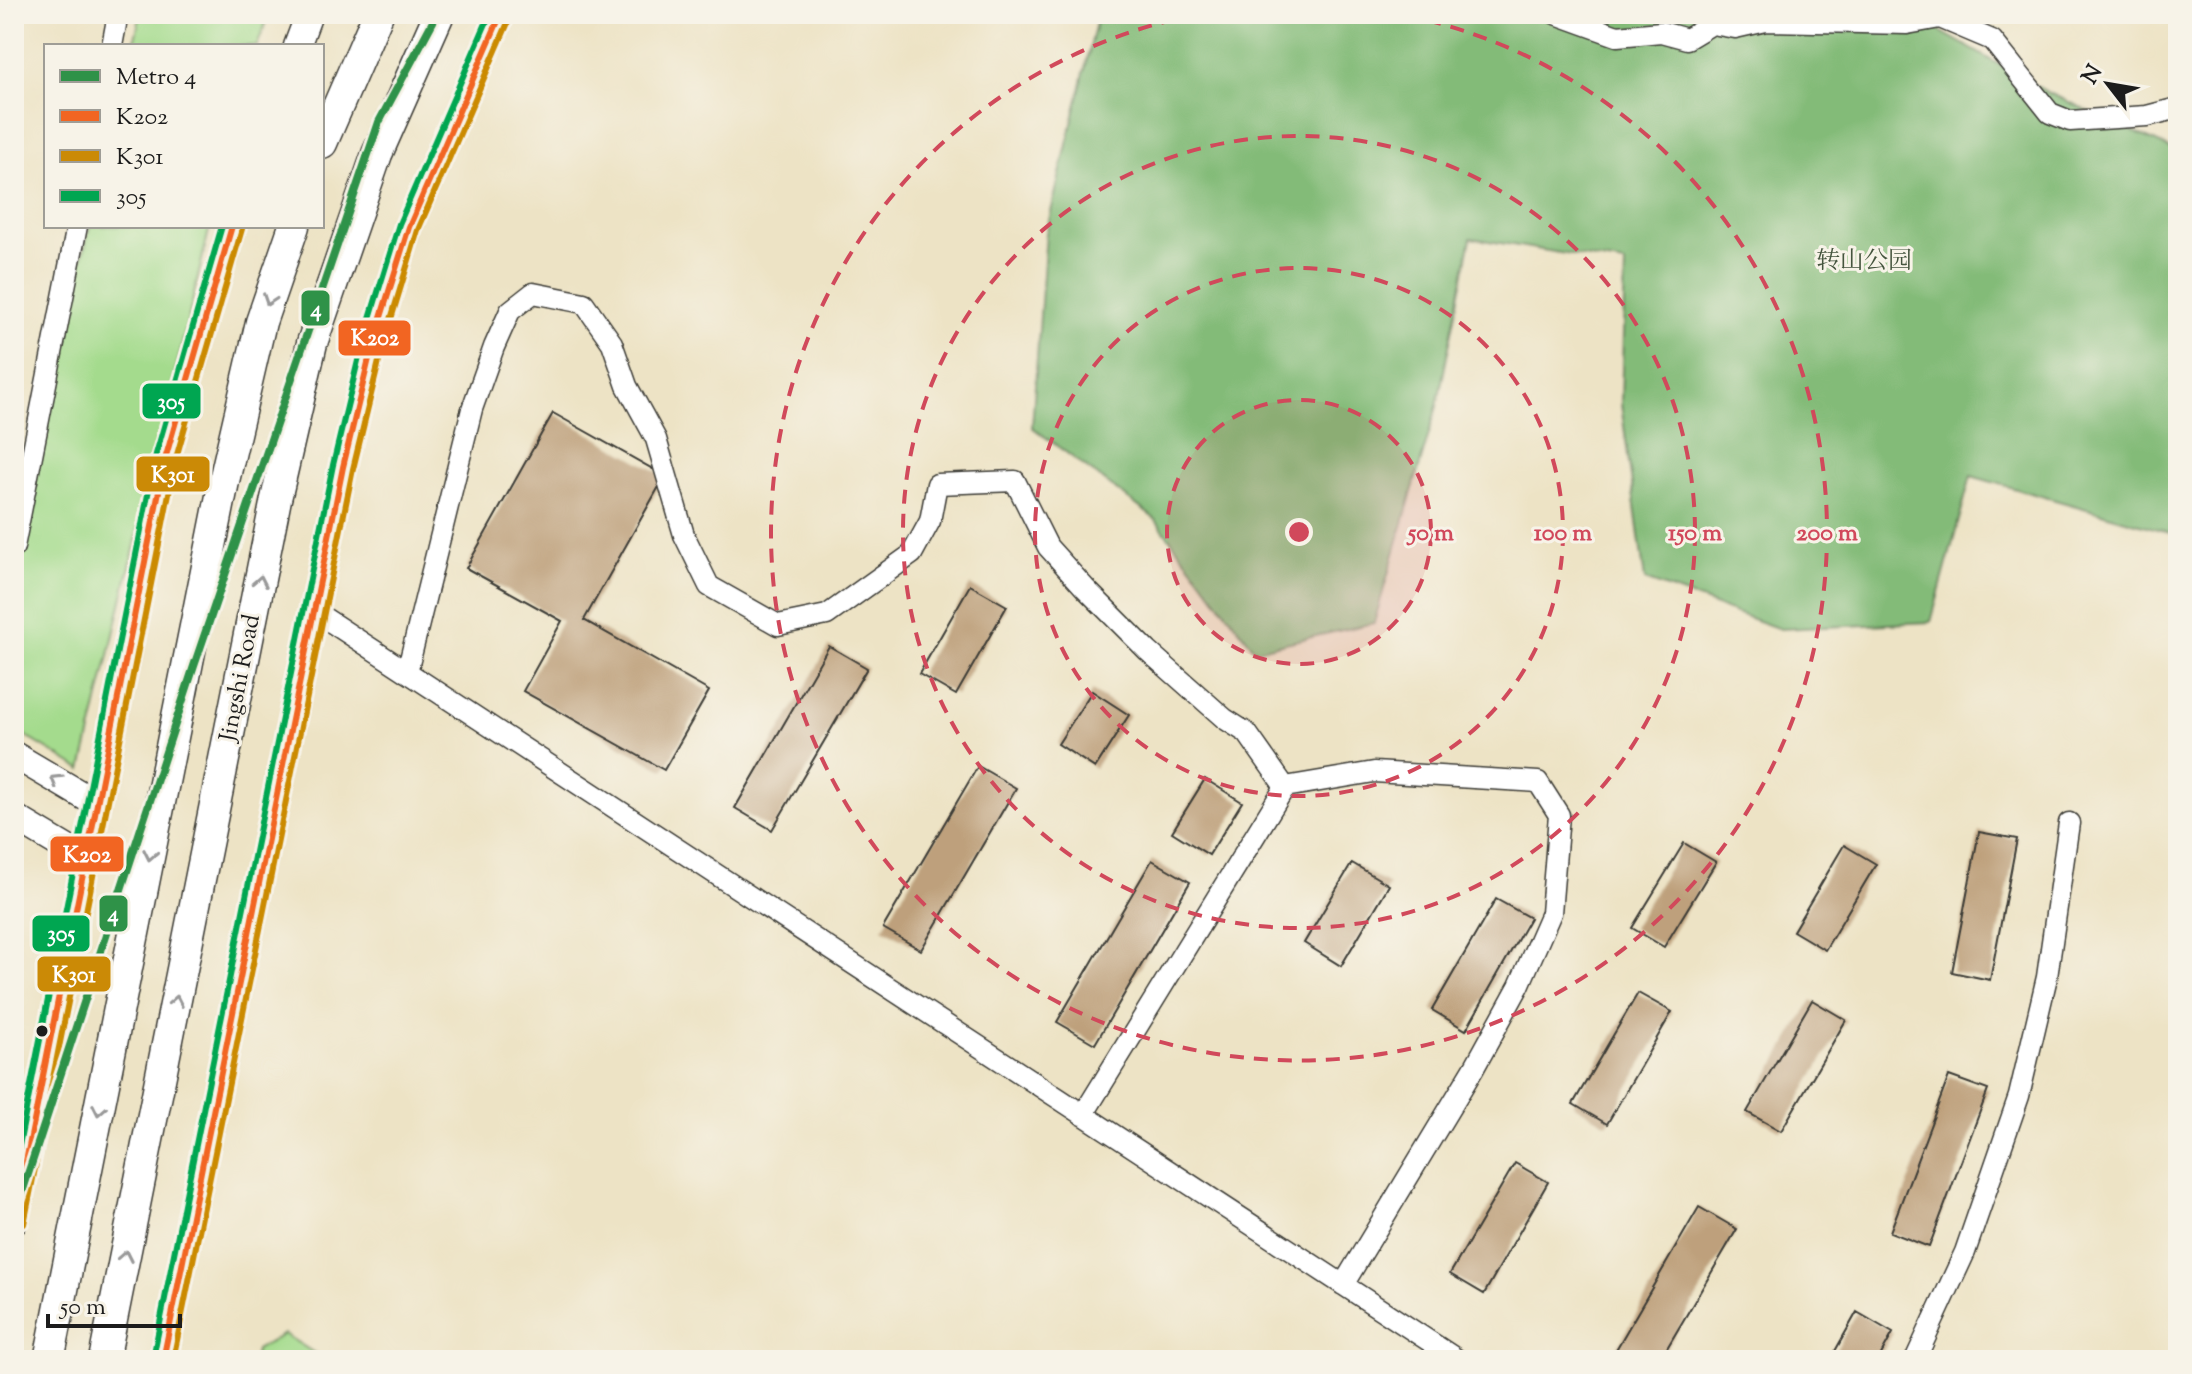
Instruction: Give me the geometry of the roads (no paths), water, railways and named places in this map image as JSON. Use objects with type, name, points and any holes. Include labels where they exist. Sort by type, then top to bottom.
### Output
[{"type":"highway","points":[[324,138],[378,14]]},
{"type":"highway","name":"Jingshi Road","points":[[104,1360],[276,499],[312,343],[377,154],[439,14]]},
{"type":"highway","points":[[49,1360],[224,481],[261,322],[293,228]]},
{"type":"main road","points":[[298,44],[309,14]]},
{"type":"main road","points":[[163,1360],[343,467],[372,346],[409,227],[501,14]]},
{"type":"main road","points":[[14,1222],[166,456],[231,228]]},
{"type":"main road","points":[[14,755],[97,804]]},
{"type":"main road","points":[[14,817],[86,860]]},
{"type":"street","points":[[112,44],[118,14]]},
{"type":"street","points":[[1556,14],[1617,36],[1661,32],[1687,39],[1712,24],[1735,28],[1766,21],[1907,24],[1940,18],[1992,40],[2050,113],[2070,121],[2147,116],[2178,108]]},
{"type":"street","points":[[14,547],[77,228]]},
{"type":"street","points":[[407,672],[472,409],[510,311],[533,293],[584,303],[612,343],[627,386],[656,439],[684,535],[709,586],[778,625],[827,615],[912,554],[930,521],[937,484],[1015,481],[1048,547],[1148,651],[1225,719],[1247,733],[1285,787]]},
{"type":"street","points":[[314,611],[1458,1360]]},
{"type":"street","points":[[1083,1115],[1285,787],[1374,772],[1538,782],[1559,815],[1551,913],[1519,986],[1474,1068],[1343,1285]]},
{"type":"street","points":[[1915,1360],[1965,1252],[2019,1096],[2047,977],[2069,823]]},
{"type":"metro line","name":"4","points":[[14,1217],[194,666],[379,122],[437,14]]},
{"type":"park label","name":"转山公园","points":[[1864,262]]}]
